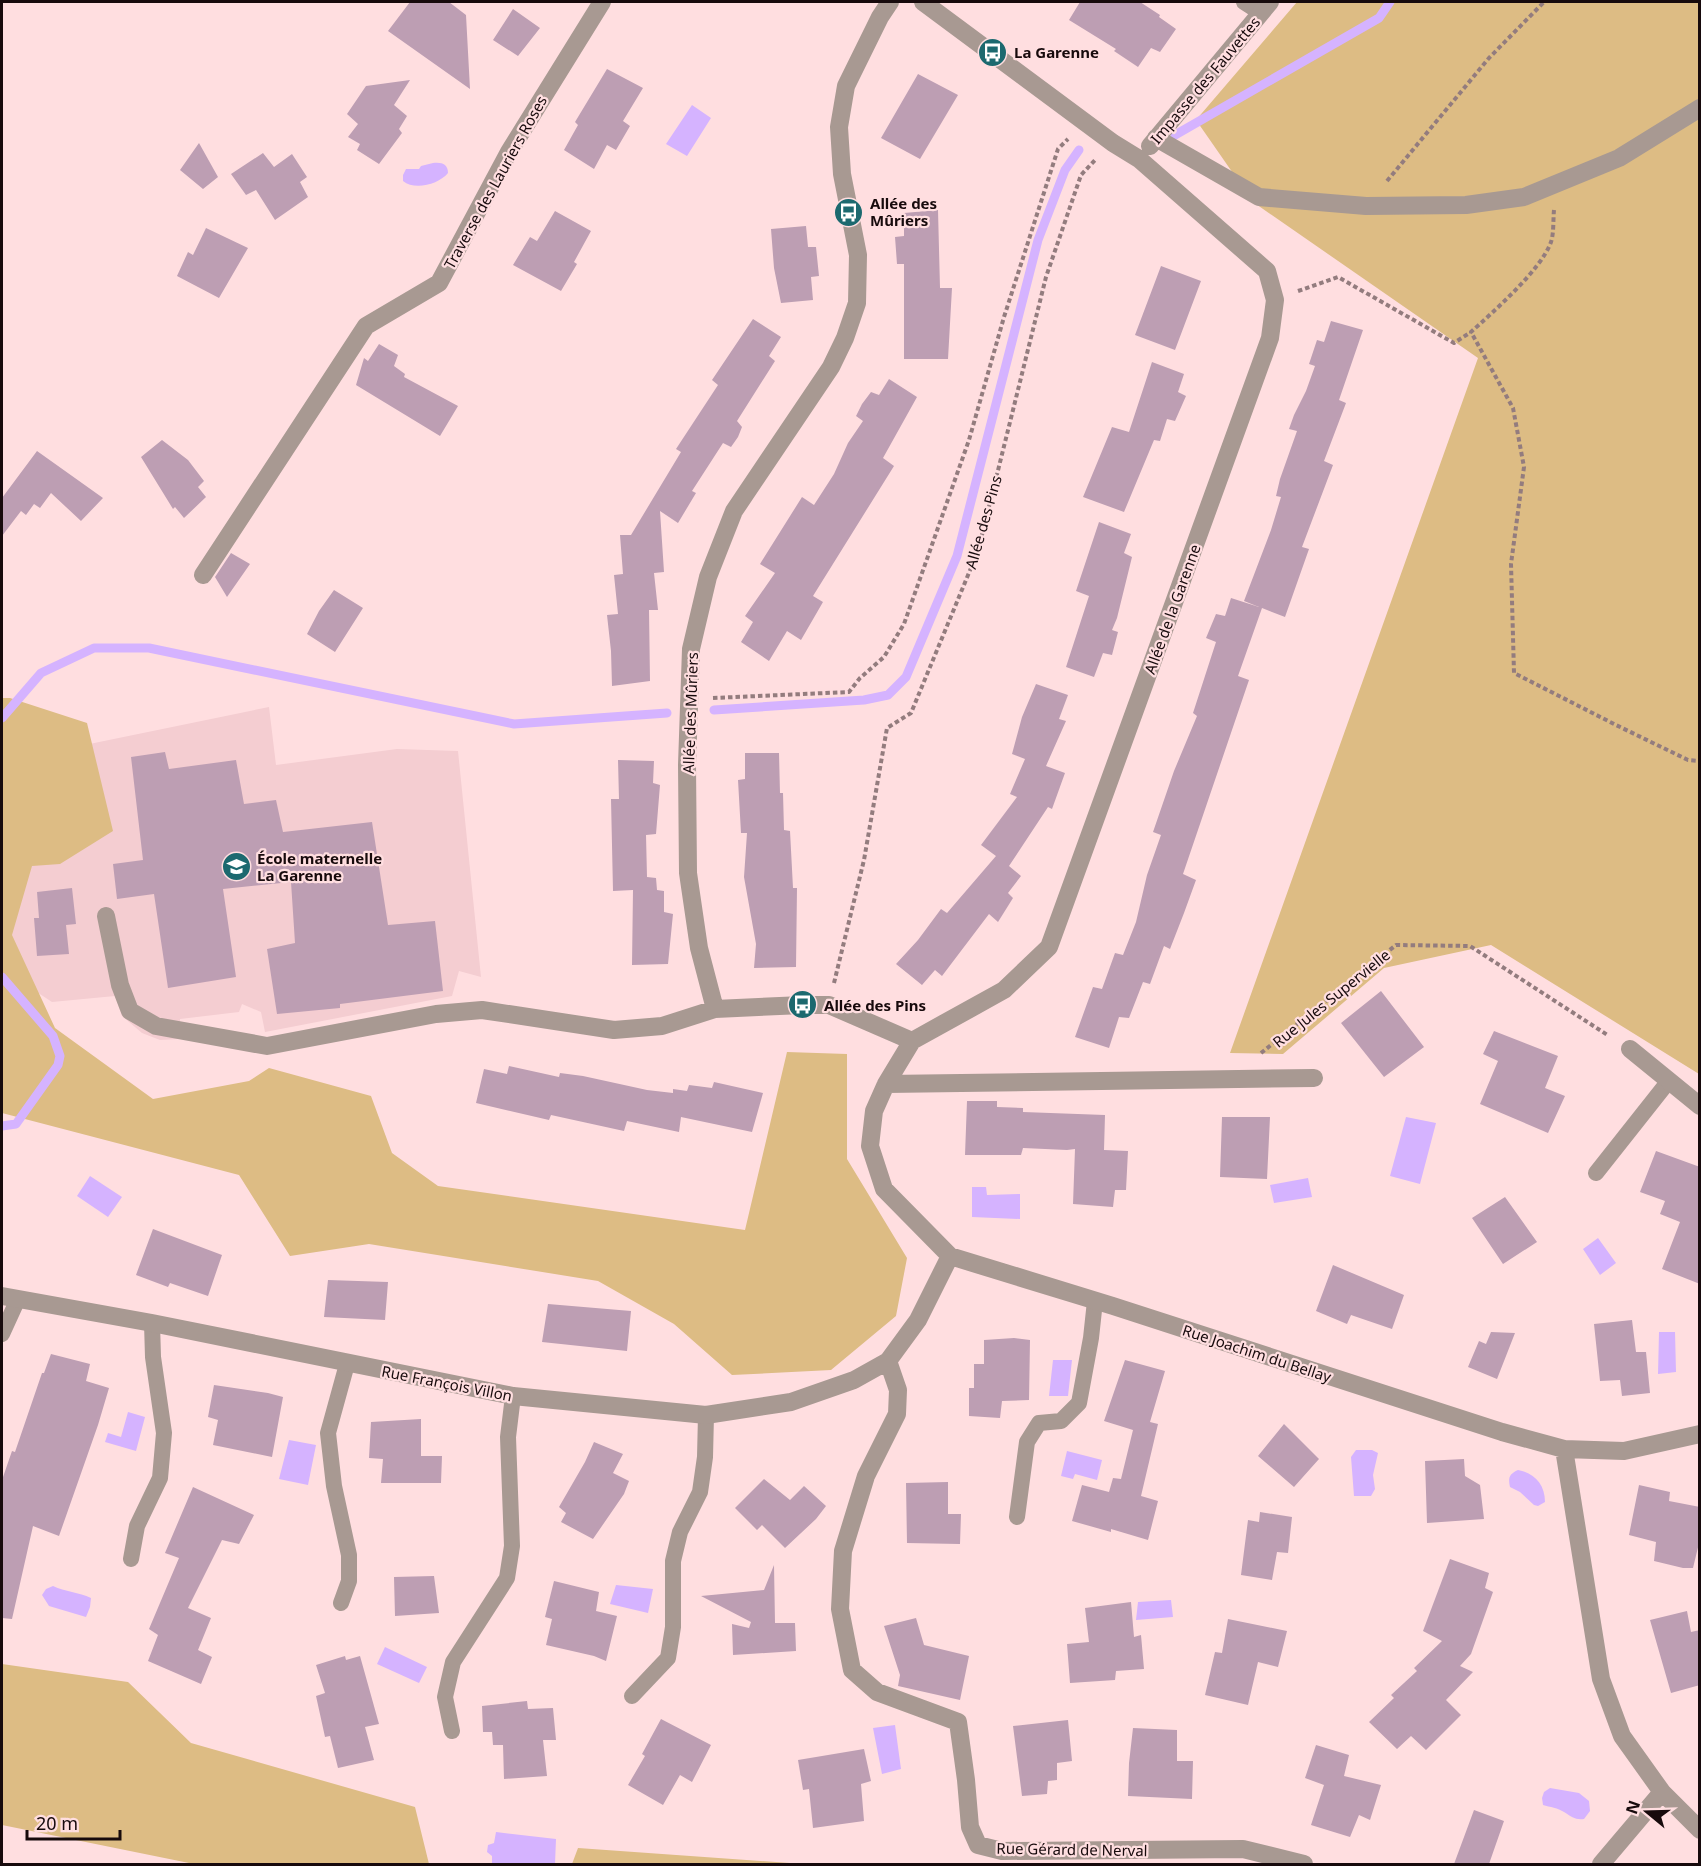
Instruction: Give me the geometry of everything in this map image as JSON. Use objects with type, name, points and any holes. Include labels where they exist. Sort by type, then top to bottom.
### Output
[{"type":"street","name":"Traverse des Lauriers Roses","points":[[203,575],[366,326],[439,283],[509,152],[602,2]]},
{"type":"street","name":"Allée des Mûriers","points":[[715,1009],[699,948],[688,873],[687,765],[692,649],[708,577],[734,511],[831,367],[845,338],[857,303],[858,255],[842,174],[838,126],[846,86],[880,17],[890,2]]},
{"type":"street","name":"Allée de la Garenne","points":[[912,1041],[1004,990],[1049,947],[1270,338],[1275,300],[1267,271],[1139,159],[1113,143],[923,2]]},
{"type":"street","name":"Impasse des Fauvettes","points":[[1139,159],[1266,7]]},
{"type":"street","points":[[1156,138],[1259,196],[1366,206],[1466,205],[1524,196],[1619,158],[1700,108]]},
{"type":"street","points":[[106,916],[120,985],[130,1011],[156,1026],[267,1046],[436,1014],[482,1010],[614,1030],[662,1026],[715,1009],[829,1005],[912,1041],[886,1084],[874,1111],[870,1146],[884,1189],[950,1256],[918,1320],[888,1361]]},
{"type":"street","points":[[1630,1049],[1700,1106]]},
{"type":"street","points":[[886,1084],[1314,1078]]},
{"type":"street","name":"Rue Joachim du Bellay","points":[[950,1256],[1095,1300],[1502,1432],[1564,1449],[1624,1451],[1700,1434]]},
{"type":"street","name":"Rue François Villon","points":[[10,1297],[152,1323],[513,1396],[706,1415],[791,1402],[854,1380],[888,1361]]},
{"type":"street","name":"Rue Gérard de Nerval","points":[[888,1361],[898,1389],[897,1414],[866,1476],[843,1551],[840,1609],[852,1670],[876,1692],[958,1722],[970,1827],[978,1845],[1002,1851],[1243,1849],[1304,1864]]},
{"type":"street","points":[[1564,1449],[1601,1679],[1622,1736],[1662,1792],[1700,1830]]},
{"type":"street","points":[[1601,1864],[1662,1792]]},
{"type":"lane","points":[[1244,2],[1266,7]]},
{"type":"lane","points":[[1596,1173],[1668,1082]]},
{"type":"lane","points":[[2,1334],[10,1297]]},
{"type":"lane","points":[[1017,1518],[1028,1442],[1039,1423],[1061,1420],[1079,1403],[1091,1338],[1095,1300]]},
{"type":"lane","points":[[131,1559],[137,1526],[160,1478],[164,1433],[153,1357],[152,1323]]},
{"type":"lane","points":[[341,1603],[349,1581],[349,1555],[334,1486],[328,1433],[347,1364]]},
{"type":"lane","points":[[452,1731],[445,1697],[453,1662],[507,1578],[512,1546],[508,1437],[513,1396]]},
{"type":"lane","points":[[632,1696],[668,1658],[674,1627],[673,1561],[680,1532],[700,1492],[705,1457],[706,1415]]},
{"type":"path","points":[[1366,206],[1489,58],[1545,2]]},
{"type":"path","points":[[689,699],[849,692],[860,678],[884,657],[904,624],[969,440],[1004,317],[1058,149],[1085,121]]},
{"type":"path","name":"Allée des Pins","points":[[829,1005],[864,860],[887,728],[911,713],[978,551],[1046,277],[1081,175],[1113,143]]},
{"type":"path","points":[[1275,300],[1338,277],[1454,343],[1471,332],[1537,266],[1551,242],[1556,183]]},
{"type":"path","points":[[1471,332],[1513,408],[1524,467],[1511,564],[1514,673],[1688,760],[1700,761]]},
{"type":"path","name":"Rue Jules Supervielle","points":[[1228,1080],[1396,945],[1470,946],[1630,1049]]},
{"type":"shaded area","points":[[1297,2],[1699,2],[1699,1074],[1491,945],[1384,968],[1283,1054],[1230,1053],[1478,358],[1253,202],[1196,120]]},
{"type":"shaded area","points":[[692,105],[711,118],[687,156],[666,144]]},
{"type":"shaded area","points":[[433,163],[444,164],[448,173],[427,185],[414,186],[403,181],[406,169],[419,169],[421,166]]},
{"type":"shaded area","points":[[2,698],[10,698],[87,723],[113,831],[60,864],[32,866],[12,935],[55,1028],[153,1099],[249,1081],[269,1068],[371,1096],[392,1153],[438,1186],[745,1230],[787,1052],[847,1054],[847,1159],[907,1258],[896,1316],[831,1370],[732,1375],[674,1324],[598,1281],[369,1244],[290,1256],[239,1175],[2,1113]]},
{"type":"shaded area","name":"École maternelle La Garenne","points":[[269,707],[276,765],[397,749],[458,751],[481,977],[459,971],[452,996],[265,1032],[261,1012],[242,1004],[239,1012],[180,1019],[180,1039],[160,1040],[142,1033],[122,1016],[115,996],[52,1002],[2,969],[2,762]]},
{"type":"shaded area","points":[[1406,1117],[1436,1123],[1420,1184],[1390,1176]]},
{"type":"shaded area","points":[[90,1176],[122,1197],[108,1217],[77,1196]]},
{"type":"shaded area","points":[[1308,1178],[1312,1197],[1274,1203],[1270,1185]]},
{"type":"shaded area","points":[[972,1187],[986,1187],[987,1195],[1020,1194],[1020,1219],[972,1217]]},
{"type":"shaded area","points":[[1598,1238],[1616,1263],[1600,1275],[1583,1249]]},
{"type":"shaded area","points":[[1659,1332],[1675,1332],[1676,1372],[1658,1374]]},
{"type":"shaded area","points":[[1053,1360],[1072,1360],[1068,1396],[1049,1396]]},
{"type":"shaded area","points":[[128,1412],[145,1417],[136,1451],[105,1442],[108,1433],[121,1437]]},
{"type":"shaded area","points":[[289,1440],[316,1445],[308,1485],[279,1479]]},
{"type":"shaded area","points":[[1356,1450],[1372,1450],[1378,1453],[1373,1475],[1375,1489],[1371,1496],[1354,1496],[1351,1457]]},
{"type":"shaded area","points":[[1067,1451],[1102,1460],[1097,1480],[1075,1474],[1073,1479],[1061,1476]]},
{"type":"shaded area","points":[[1518,1470],[1538,1480],[1545,1502],[1538,1506],[1534,1505],[1520,1492],[1510,1487],[1510,1477]]},
{"type":"shaded area","points":[[616,1585],[653,1589],[648,1613],[610,1604]]},
{"type":"shaded area","points":[[53,1586],[91,1598],[86,1617],[49,1606],[42,1595],[46,1589]]},
{"type":"shaded area","points":[[1171,1600],[1173,1617],[1136,1620],[1138,1602]]},
{"type":"shaded area","points":[[385,1647],[427,1667],[419,1683],[377,1664]]},
{"type":"shaded area","points":[[2,1664],[128,1682],[191,1743],[415,1807],[429,1864],[194,1864],[2,1825]]},
{"type":"shaded area","points":[[895,1725],[901,1769],[882,1774],[873,1728]]},
{"type":"shaded area","points":[[1550,1788],[1579,1793],[1589,1801],[1590,1811],[1584,1819],[1578,1819],[1543,1805],[1544,1792]]},
{"type":"shaded area","points":[[496,1832],[556,1839],[555,1864],[492,1864],[492,1856],[487,1852],[488,1845],[494,1843]]},
{"type":"shaded area","points":[[578,1848],[804,1864],[572,1864]]},
{"type":"building","points":[[410,2],[449,2],[466,15],[470,89],[388,31]]},
{"type":"building","points":[[1080,2],[1140,2],[1176,29],[1160,52],[1151,48],[1138,67],[1114,51],[1116,49],[1069,20]]},
{"type":"building","points":[[513,9],[540,28],[518,56],[493,40]]},
{"type":"building","points":[[607,69],[643,88],[623,121],[630,126],[616,150],[607,145],[594,169],[564,150],[578,125],[575,122]]},
{"type":"building","points":[[918,74],[958,95],[920,159],[881,138]]},
{"type":"building","points":[[410,80],[394,105],[407,116],[399,129],[402,133],[379,164],[357,150],[360,144],[348,137],[358,124],[347,114],[366,86]]},
{"type":"building","points":[[199,143],[218,177],[203,189],[180,170]]},
{"type":"building","points":[[263,153],[274,167],[292,154],[307,177],[300,182],[308,197],[275,220],[256,190],[246,195],[231,174]]},
{"type":"building","points":[[938,210],[940,288],[952,288],[948,359],[904,359],[904,264],[897,264],[895,237],[904,236],[904,213]]},
{"type":"building","points":[[555,211],[591,231],[574,262],[577,264],[561,291],[513,265],[530,237],[537,241]]},
{"type":"building","points":[[806,226],[808,247],[816,247],[819,276],[811,277],[813,300],[781,303],[774,268],[771,229]]},
{"type":"building","points":[[206,228],[248,248],[219,298],[177,276],[188,252],[193,255]]},
{"type":"building","points":[[1161,266],[1201,281],[1175,350],[1135,335]]},
{"type":"building","points":[[753,319],[781,337],[769,356],[775,361],[737,421],[742,427],[738,437],[731,447],[723,443],[692,491],[696,493],[678,523],[660,511],[664,572],[654,573],[658,610],[649,610],[650,681],[612,686],[607,615],[618,614],[614,575],[623,574],[620,535],[631,535],[681,452],[676,449],[718,385],[712,380]]},
{"type":"building","points":[[1331,321],[1363,330],[1339,400],[1346,403],[1324,461],[1333,465],[1302,547],[1309,549],[1285,617],[1262,608],[1238,676],[1249,680],[1183,874],[1196,880],[1170,949],[1164,946],[1150,984],[1143,982],[1129,1018],[1119,1017],[1109,1048],[1075,1037],[1093,987],[1102,989],[1115,953],[1123,955],[1136,922],[1147,875],[1161,835],[1153,832],[1174,771],[1197,716],[1193,713],[1216,642],[1206,638],[1216,614],[1225,616],[1231,598],[1259,607],[1244,601],[1281,497],[1276,496],[1280,479],[1297,431],[1289,429],[1315,366],[1309,364],[1317,340],[1324,342]]},
{"type":"building","points":[[379,344],[398,355],[394,366],[405,374],[404,377],[458,406],[440,436],[356,385],[364,358],[368,361]]},
{"type":"building","points":[[1152,362],[1184,374],[1178,392],[1186,396],[1175,421],[1167,419],[1160,441],[1154,440],[1124,512],[1083,497],[1112,427],[1129,432]]},
{"type":"building","points":[[889,379],[917,397],[883,458],[894,466],[813,596],[823,602],[801,640],[787,631],[769,661],[741,642],[753,622],[745,616],[775,573],[760,564],[802,497],[814,505],[834,474],[848,443],[863,421],[856,416],[862,404],[871,392],[879,395]]},
{"type":"building","points":[[162,440],[188,460],[204,481],[198,487],[206,497],[184,518],[175,507],[173,509],[141,457]]},
{"type":"building","points":[[37,451],[103,498],[81,521],[51,493],[40,508],[34,504],[26,515],[21,511],[2,536],[2,498]]},
{"type":"building","points":[[1099,522],[1131,534],[1124,553],[1132,557],[1112,630],[1118,632],[1112,655],[1103,653],[1094,677],[1066,667],[1089,596],[1076,591]]},
{"type":"building","points":[[231,553],[250,564],[227,597],[215,577]]},
{"type":"building","points":[[334,590],[363,608],[335,652],[307,634],[319,611]]},
{"type":"building","points":[[1036,684],[1068,695],[1059,719],[1066,721],[1046,766],[1065,773],[1052,809],[1048,807],[1009,866],[1021,876],[1008,893],[1013,898],[998,922],[989,914],[942,976],[935,970],[922,985],[896,964],[918,940],[941,909],[947,913],[996,856],[981,845],[1017,797],[1010,794],[1025,759],[1012,754],[1022,717]]},
{"type":"building","points":[[165,752],[169,769],[236,760],[244,804],[276,800],[283,832],[372,822],[388,925],[435,921],[443,991],[340,1004],[340,1008],[277,1014],[267,949],[295,943],[291,882],[223,889],[236,977],[168,988],[154,894],[117,899],[113,864],[143,860],[131,757]]},
{"type":"building","points":[[745,753],[779,753],[784,830],[790,831],[793,888],[797,888],[796,967],[754,968],[756,944],[744,877],[747,833],[741,833],[738,780],[745,779]]},
{"type":"building","points":[[618,760],[654,761],[653,783],[660,785],[656,834],[646,835],[647,877],[656,878],[657,890],[664,891],[664,912],[673,914],[668,964],[632,965],[633,890],[613,891],[611,799],[619,799]]},
{"type":"building","points":[[72,888],[76,924],[66,925],[69,954],[37,956],[34,918],[39,918],[37,892]]},
{"type":"building","points":[[1381,991],[1424,1047],[1384,1077],[1341,1023]]},
{"type":"building","points":[[1494,1031],[1558,1056],[1545,1088],[1565,1096],[1548,1133],[1480,1104],[1498,1061],[1483,1054]]},
{"type":"building","points":[[509,1066],[559,1077],[560,1073],[583,1076],[647,1090],[673,1093],[673,1089],[687,1091],[689,1085],[712,1088],[714,1082],[763,1093],[752,1132],[681,1117],[679,1132],[627,1121],[624,1131],[551,1115],[549,1120],[476,1103],[484,1069],[507,1074]]},
{"type":"building","points":[[967,1101],[997,1101],[997,1107],[1023,1108],[1023,1112],[1105,1115],[1104,1150],[1128,1151],[1126,1190],[1115,1190],[1113,1207],[1073,1204],[1075,1149],[1023,1148],[1021,1155],[965,1155]]},
{"type":"building","points":[[1222,1117],[1270,1117],[1267,1179],[1220,1177]]},
{"type":"building","points":[[1656,1151],[1700,1167],[1700,1284],[1662,1269],[1680,1222],[1660,1214],[1665,1201],[1640,1192]]},
{"type":"building","points":[[1505,1197],[1537,1242],[1503,1264],[1472,1218]]},
{"type":"building","points":[[153,1229],[222,1255],[208,1296],[170,1283],[168,1287],[136,1275]]},
{"type":"building","points":[[1333,1265],[1404,1295],[1392,1329],[1351,1315],[1347,1324],[1316,1311]]},
{"type":"building","points":[[328,1280],[388,1282],[385,1320],[324,1317]]},
{"type":"building","points":[[548,1304],[631,1311],[627,1351],[542,1342]]},
{"type":"building","points":[[1632,1320],[1636,1352],[1646,1352],[1650,1393],[1622,1396],[1620,1380],[1600,1381],[1594,1324]]},
{"type":"building","points":[[1491,1332],[1515,1333],[1497,1379],[1468,1367],[1479,1341],[1486,1344]]},
{"type":"building","points":[[1014,1338],[1030,1340],[1029,1400],[1002,1401],[1000,1418],[969,1416],[969,1388],[974,1388],[974,1364],[984,1364],[984,1340]]},
{"type":"building","points":[[51,1354],[90,1364],[86,1381],[109,1388],[59,1536],[33,1526],[12,1619],[2,1618],[2,1480],[12,1451],[15,1452],[42,1373],[44,1373]]},
{"type":"building","points":[[1125,1360],[1165,1371],[1150,1422],[1158,1424],[1141,1496],[1158,1501],[1148,1540],[1072,1521],[1082,1485],[1109,1492],[1113,1478],[1121,1479],[1133,1430],[1104,1421]]},
{"type":"building","points":[[214,1385],[283,1397],[272,1457],[213,1445],[218,1420],[208,1417]]},
{"type":"building","points":[[421,1419],[421,1456],[442,1456],[441,1483],[381,1483],[383,1459],[369,1458],[371,1422]]},
{"type":"building","points":[[1284,1424],[1319,1459],[1294,1487],[1258,1456]]},
{"type":"building","points":[[594,1442],[623,1454],[613,1473],[629,1481],[624,1494],[593,1539],[561,1522],[566,1513],[559,1507]]},
{"type":"building","points":[[1464,1459],[1465,1476],[1480,1485],[1484,1519],[1427,1523],[1425,1461]]},
{"type":"building","points":[[764,1479],[790,1500],[804,1486],[826,1506],[816,1519],[785,1548],[762,1525],[757,1530],[735,1508]]},
{"type":"building","points":[[948,1482],[948,1514],[961,1514],[960,1544],[907,1543],[906,1483]]},
{"type":"building","points":[[1639,1485],[1670,1492],[1669,1501],[1700,1507],[1700,1539],[1693,1568],[1654,1561],[1656,1542],[1629,1535]]},
{"type":"building","points":[[193,1487],[254,1515],[239,1544],[222,1540],[188,1608],[211,1618],[198,1650],[212,1657],[201,1684],[148,1661],[158,1635],[149,1629],[179,1558],[165,1553]]},
{"type":"building","points":[[1260,1512],[1292,1517],[1288,1553],[1277,1552],[1272,1580],[1241,1575],[1248,1520],[1259,1522]]},
{"type":"building","points":[[1450,1559],[1489,1573],[1485,1588],[1493,1592],[1471,1654],[1460,1666],[1473,1672],[1446,1700],[1461,1715],[1426,1750],[1411,1736],[1397,1749],[1369,1722],[1394,1698],[1391,1695],[1417,1671],[1414,1668],[1442,1641],[1423,1631]]},
{"type":"building","points":[[774,1565],[775,1623],[795,1623],[796,1651],[733,1655],[732,1624],[749,1628],[751,1622],[701,1596],[764,1590]]},
{"type":"building","points":[[434,1576],[439,1613],[395,1616],[394,1577]]},
{"type":"building","points":[[554,1581],[599,1592],[596,1611],[617,1616],[606,1661],[546,1645],[552,1619],[545,1617]]},
{"type":"building","points":[[1131,1602],[1134,1637],[1141,1635],[1144,1669],[1116,1671],[1115,1680],[1070,1683],[1067,1644],[1089,1642],[1085,1608]]},
{"type":"building","points":[[1687,1611],[1691,1632],[1700,1630],[1700,1685],[1671,1693],[1650,1620]]},
{"type":"building","points":[[916,1618],[924,1645],[969,1656],[960,1700],[898,1686],[900,1675],[884,1626]]},
{"type":"building","points":[[1228,1619],[1287,1631],[1278,1667],[1258,1662],[1248,1705],[1205,1695],[1215,1652],[1222,1653]]},
{"type":"building","points":[[345,1656],[346,1660],[360,1656],[379,1724],[365,1727],[374,1760],[338,1768],[330,1736],[325,1737],[316,1696],[325,1693],[316,1665]]},
{"type":"building","points":[[527,1701],[528,1709],[553,1708],[556,1740],[543,1740],[547,1776],[504,1779],[503,1745],[493,1745],[492,1732],[483,1732],[482,1706]]},
{"type":"building","points":[[661,1719],[711,1745],[692,1782],[680,1775],[663,1805],[628,1785],[645,1756],[642,1754]]},
{"type":"building","points":[[1068,1720],[1072,1761],[1057,1763],[1057,1780],[1048,1781],[1047,1794],[1022,1796],[1013,1726]]},
{"type":"building","points":[[1133,1728],[1177,1730],[1177,1761],[1193,1761],[1192,1799],[1128,1796]]},
{"type":"building","points":[[1316,1745],[1349,1755],[1344,1776],[1381,1785],[1370,1820],[1359,1815],[1350,1837],[1311,1825],[1324,1785],[1305,1778]]},
{"type":"building","points":[[864,1749],[871,1781],[861,1784],[864,1821],[813,1828],[809,1789],[803,1790],[798,1760]]},
{"type":"building","points":[[1474,1810],[1504,1821],[1489,1864],[1454,1864]]},
{"type":"waterway","points":[[1175,135],[1379,18],[1390,2]]},
{"type":"waterway","points":[[714,710],[864,700],[888,695],[906,677],[957,556],[1038,240],[1065,170],[1079,150]]},
{"type":"waterway","points":[[2,718],[41,673],[94,648],[149,648],[514,724],[667,713]]},
{"type":"waterway","points":[[2,977],[53,1036],[60,1056],[58,1065],[16,1124],[2,1126]]},
{"type":"place","name":"La Garenne","points":[[993,52]]},
{"type":"place","name":"Allée des Mûriers","points":[[849,212]]},
{"type":"place","name":"École maternelle La Garenne","points":[[236,867]]},
{"type":"place","name":"Allée des Pins","points":[[803,1005]]}]
